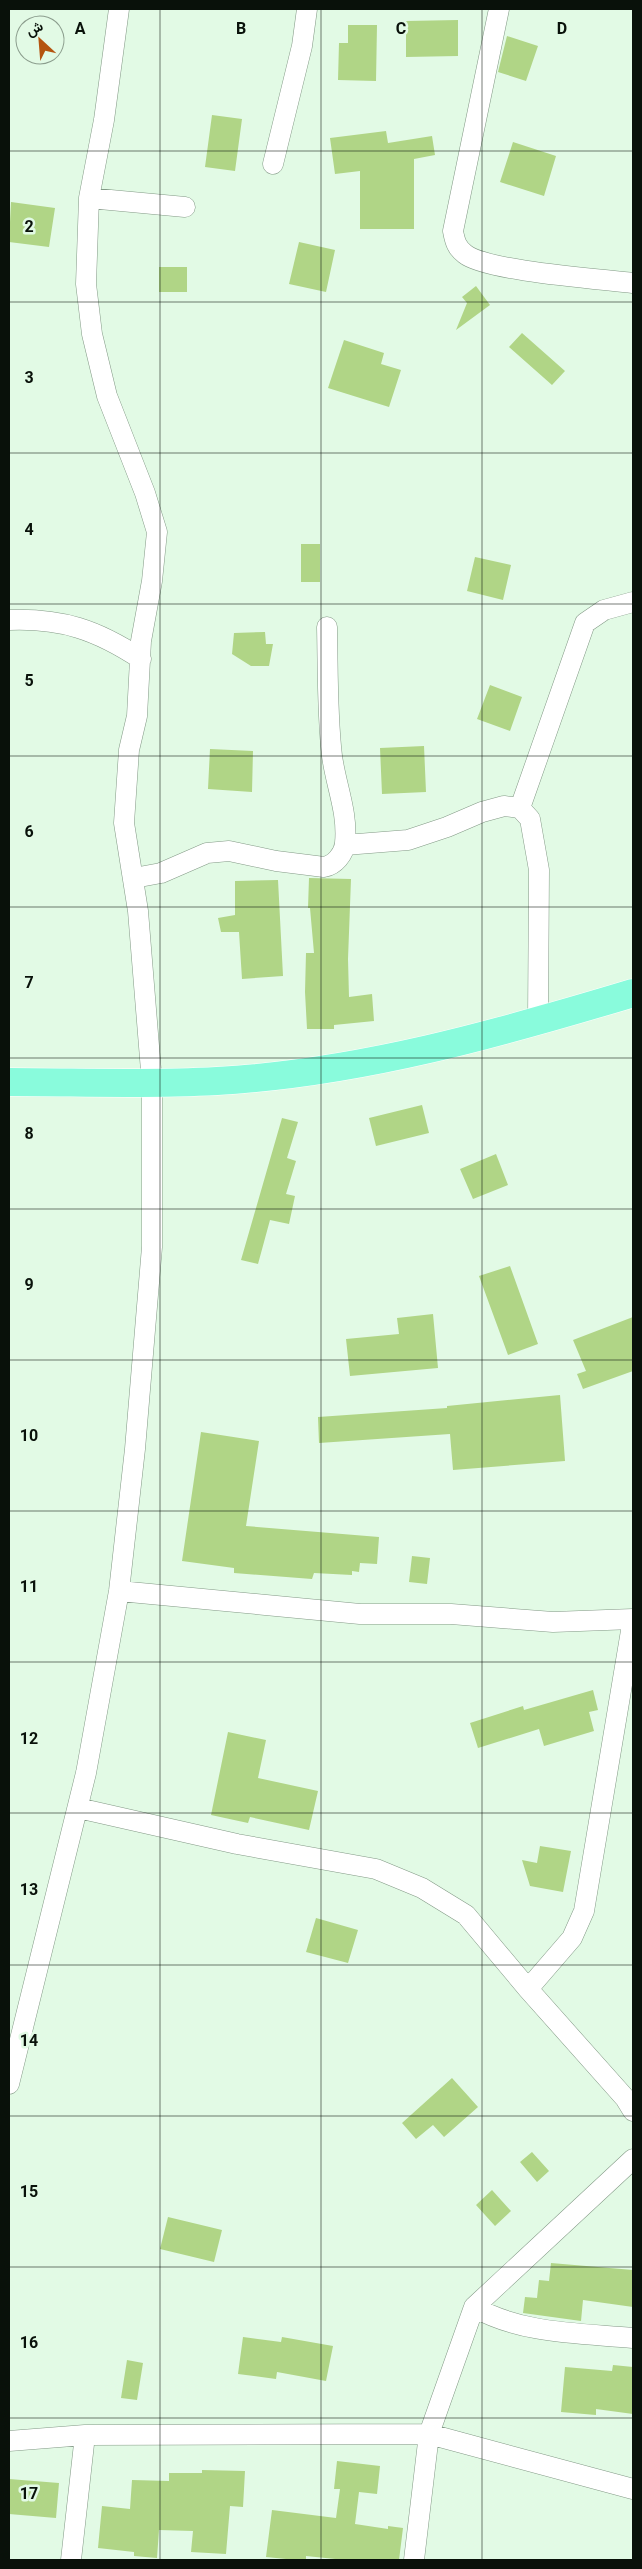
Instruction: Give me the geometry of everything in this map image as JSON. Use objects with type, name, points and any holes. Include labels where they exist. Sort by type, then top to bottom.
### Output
[{"type":"main road","points":[[9,1082],[152,1083],[217,1081],[287,1074],[439,1049],[538,1022],[633,993]]},
{"type":"street","points":[[9,2084],[86,1773],[119,1591],[152,1246],[152,1083],[145,1016],[143,960],[134,878],[124,823],[125,784],[136,716],[141,642],[152,581],[157,532],[145,493],[107,396],[92,334],[86,284],[89,198],[104,120],[119,9]]},
{"type":"street","points":[[273,164],[302,46],[307,9]]},
{"type":"street","points":[[499,9],[453,231],[455,243],[466,255],[490,265],[633,283]]},
{"type":"street","points":[[89,198],[184,207]]},
{"type":"street","points":[[520,808],[585,623],[604,610],[633,602]]},
{"type":"street","points":[[9,620],[55,623],[90,631],[110,639],[140,659]]},
{"type":"street","points":[[134,878],[161,873],[207,853],[229,851],[276,861],[324,867],[330,866],[337,860],[345,845],[344,806],[332,758],[327,626]]},
{"type":"street","points":[[345,845],[408,840],[447,828],[482,812],[504,806],[520,808],[530,819],[539,870],[538,1022]]},
{"type":"street","points":[[119,1591],[360,1614],[452,1614],[553,1622],[633,1619],[584,1911],[572,1938],[528,1989]]},
{"type":"street","points":[[78,1808],[237,1844],[376,1870],[413,1884],[466,1915],[528,1989],[625,2098],[633,2111]]},
{"type":"street","points":[[414,2560],[429,2434],[474,2307],[633,2160]]},
{"type":"street","points":[[474,2307],[488,2315],[534,2329],[633,2338]]},
{"type":"street","points":[[9,2441],[85,2436],[429,2434],[633,2489]]},
{"type":"street","points":[[74,2560],[85,2436]]},
{"type":"building","points":[[458,20],[458,56],[406,57],[406,21]]},
{"type":"building","points":[[348,25],[377,25],[376,81],[338,80],[339,43],[348,43]]},
{"type":"building","points":[[507,36],[538,46],[526,81],[498,72]]},
{"type":"building","points":[[212,115],[242,119],[235,171],[205,167]]},
{"type":"building","points":[[386,131],[388,143],[432,136],[435,155],[414,159],[414,229],[360,229],[360,171],[335,174],[330,138]]},
{"type":"building","points":[[513,142],[556,156],[544,196],[500,182]]},
{"type":"building","points":[[11,202],[55,208],[49,247],[9,242]]},
{"type":"building","points":[[299,242],[335,250],[326,292],[289,284]]},
{"type":"building","points":[[159,267],[187,267],[187,292],[159,292]]},
{"type":"building","points":[[476,286],[490,305],[456,330],[467,303],[462,297]]},
{"type":"building","points":[[522,333],[565,371],[552,385],[509,347]]},
{"type":"building","points":[[344,340],[384,353],[381,364],[401,370],[389,407],[328,388]]},
{"type":"building","points":[[301,544],[320,544],[320,582],[301,582]]},
{"type":"building","points":[[475,557],[511,565],[503,600],[467,591]]},
{"type":"building","points":[[265,632],[266,644],[273,644],[269,666],[251,666],[232,654],[234,633]]},
{"type":"building","points":[[490,685],[522,697],[510,731],[477,719]]},
{"type":"building","points":[[424,746],[426,792],[382,794],[380,748]]},
{"type":"building","points":[[210,749],[253,751],[252,792],[208,789]]},
{"type":"building","points":[[309,878],[351,879],[348,959],[349,997],[372,994],[374,1021],[334,1025],[334,1029],[307,1029],[305,992],[306,953],[314,953],[310,908],[308,908]]},
{"type":"building","points":[[278,880],[283,976],[242,979],[239,932],[221,932],[218,918],[235,915],[235,881]]},
{"type":"building","points":[[422,1105],[429,1133],[376,1146],[369,1118]]},
{"type":"building","points":[[282,1118],[298,1122],[287,1158],[296,1161],[286,1194],[295,1196],[289,1224],[270,1220],[258,1264],[241,1260]]},
{"type":"building","points":[[496,1154],[508,1185],[473,1199],[460,1169]]},
{"type":"building","points":[[510,1266],[538,1344],[508,1355],[479,1276]]},
{"type":"building","points":[[433,1314],[438,1368],[350,1376],[346,1339],[399,1334],[397,1318]]},
{"type":"building","points":[[633,1317],[633,1371],[583,1389],[577,1374],[586,1371],[573,1340]]},
{"type":"building","points":[[560,1395],[565,1461],[453,1470],[450,1434],[319,1443],[318,1417],[447,1408],[447,1406]]},
{"type":"building","points":[[201,1432],[259,1441],[246,1526],[379,1537],[377,1564],[360,1563],[359,1572],[352,1571],[352,1575],[314,1573],[312,1579],[234,1573],[234,1568],[182,1561]]},
{"type":"building","points":[[412,1556],[430,1558],[427,1584],[409,1582]]},
{"type":"building","points":[[593,1690],[598,1710],[589,1712],[594,1731],[544,1746],[539,1729],[478,1748],[470,1723],[523,1706],[524,1710]]},
{"type":"building","points":[[228,1732],[266,1740],[258,1778],[318,1791],[309,1830],[250,1817],[248,1823],[211,1815]]},
{"type":"building","points":[[540,1846],[571,1851],[563,1892],[530,1886],[522,1860],[537,1863]]},
{"type":"building","points":[[316,1918],[358,1930],[348,1963],[306,1952]]},
{"type":"building","points":[[452,2078],[478,2107],[444,2137],[433,2125],[416,2139],[402,2123]]},
{"type":"building","points":[[532,2152],[549,2171],[537,2182],[520,2162]]},
{"type":"building","points":[[492,2190],[511,2211],[495,2226],[476,2205]]},
{"type":"building","points":[[168,2217],[222,2230],[214,2262],[160,2249]]},
{"type":"building","points":[[551,2263],[633,2270],[633,2307],[583,2300],[581,2321],[523,2313],[525,2297],[537,2298],[539,2280],[549,2281]]},
{"type":"building","points":[[243,2337],[281,2342],[282,2337],[333,2346],[326,2381],[277,2372],[276,2379],[238,2374]]},
{"type":"building","points":[[127,2360],[143,2363],[137,2400],[121,2398]]},
{"type":"building","points":[[613,2365],[633,2367],[633,2414],[596,2409],[596,2415],[561,2412],[565,2367],[612,2371]]},
{"type":"building","points":[[337,2461],[380,2466],[377,2494],[359,2492],[355,2524],[388,2529],[388,2526],[403,2528],[399,2560],[345,2560],[306,2556],[306,2560],[296,2560],[266,2557],[272,2510],[336,2518],[340,2489],[334,2489]]},
{"type":"building","points":[[202,2470],[245,2471],[243,2507],[230,2506],[226,2554],[191,2552],[193,2531],[159,2530],[157,2558],[134,2556],[134,2552],[98,2548],[102,2506],[130,2509],[132,2480],[169,2481],[169,2473],[202,2473]]},
{"type":"building","points":[[9,2479],[59,2483],[56,2518],[9,2514]]}]
